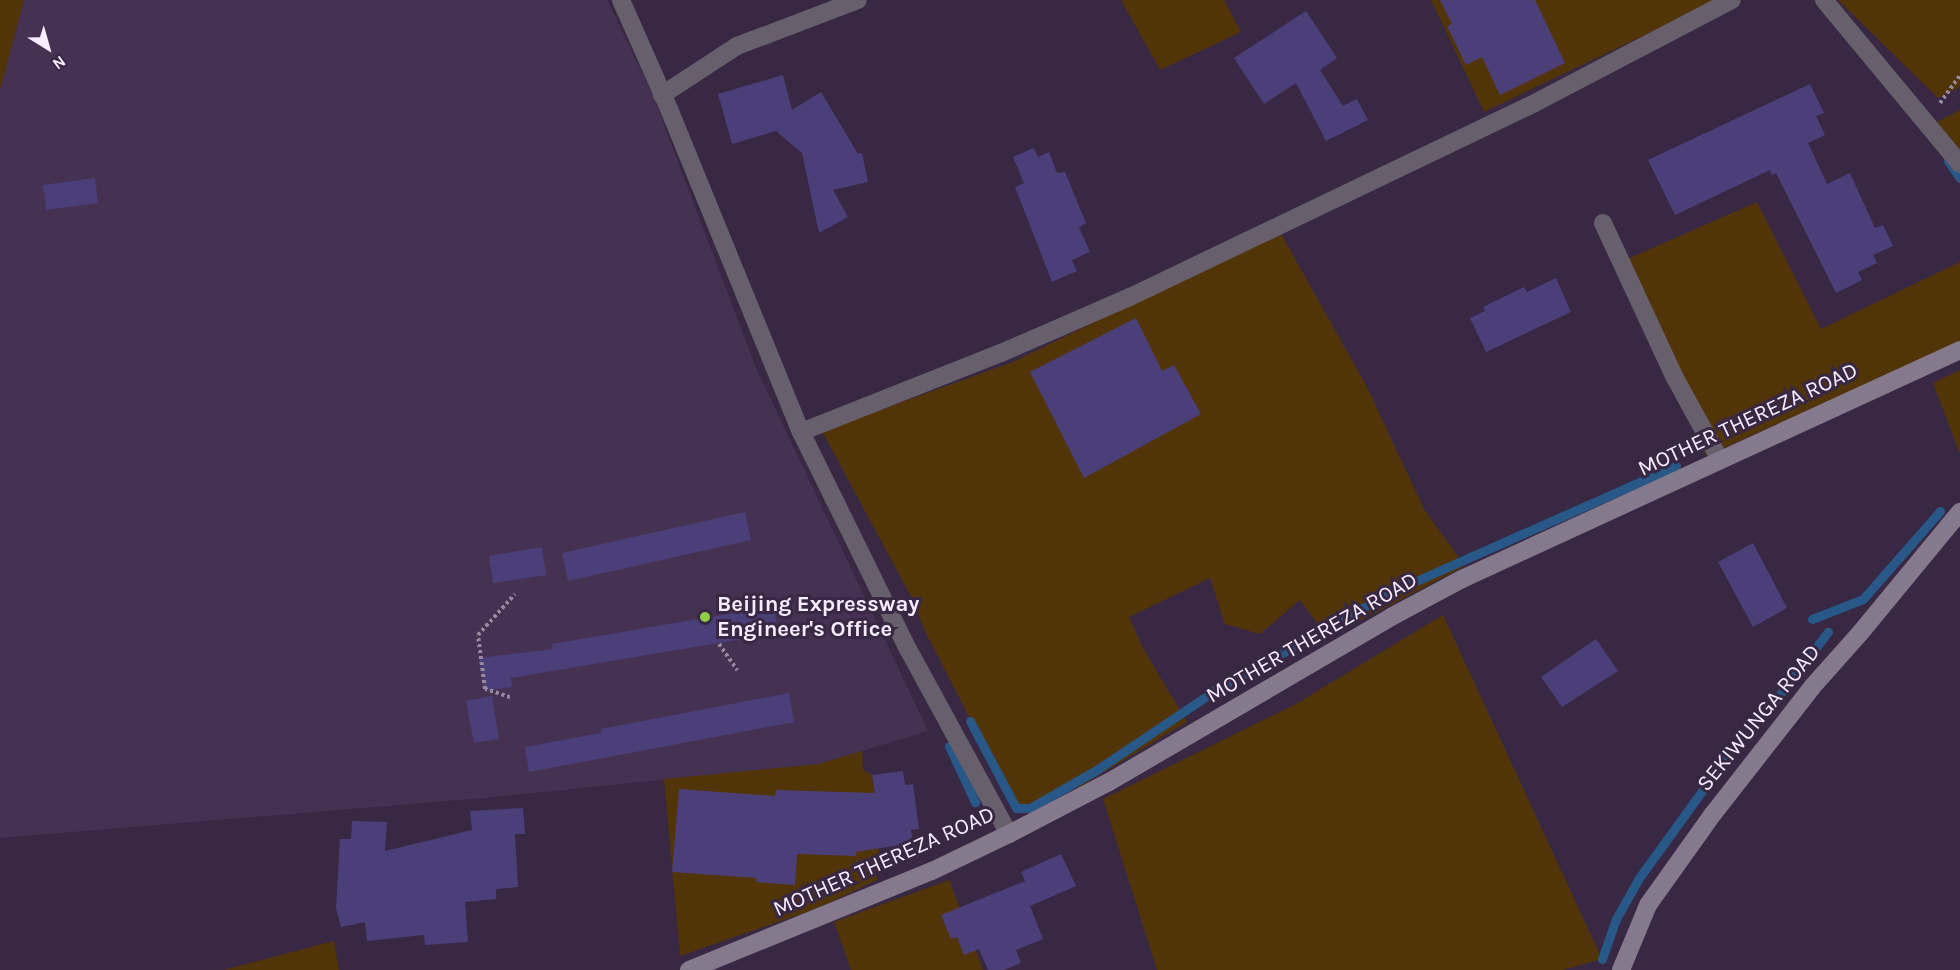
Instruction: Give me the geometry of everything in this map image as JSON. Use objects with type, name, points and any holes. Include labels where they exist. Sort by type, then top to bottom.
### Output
[{"type":"street","points":[[621,0],[801,432],[908,649],[1009,834]]},
{"type":"street","points":[[662,95],[737,46],[858,0]]},
{"type":"street","points":[[801,432],[1001,353],[1161,282],[1527,106],[1732,0]]},
{"type":"street","points":[[1824,0],[1960,164]]},
{"type":"street","points":[[1603,223],[1675,378],[1720,460]]},
{"type":"street","name":"MOTHER THEREZA ROAD","points":[[690,970],[932,871],[1009,834],[1109,782],[1391,617],[1462,579],[1960,350]]},
{"type":"street","name":"SEKIWUNGA ROAD","points":[[1621,970],[1648,905],[1713,814],[1813,686],[1861,632],[1960,512]]},
{"type":"path","points":[[1926,123],[1960,75]]},
{"type":"path","points":[[510,697],[485,689],[478,635],[515,594]]},
{"type":"path","points":[[719,644],[737,670]]},
{"type":"shaded area","points":[[0,0],[24,0],[0,90]]},
{"type":"shaded area","points":[[24,0],[607,0],[652,93],[756,368],[928,731],[819,764],[484,798],[0,838],[0,90]]},
{"type":"shaded area","points":[[1121,0],[1224,0],[1241,32],[1160,70]]},
{"type":"shaded area","points":[[1431,0],[1718,0],[1484,112]]},
{"type":"shaded area","points":[[1838,0],[1960,0],[1960,87],[1938,98]]},
{"type":"shaded area","points":[[1960,110],[1960,162],[1933,124]]},
{"type":"shaded area","points":[[1757,202],[1821,329],[1960,262],[1960,342],[1706,456],[1623,261]]},
{"type":"shaded area","points":[[1280,232],[1367,387],[1424,509],[1465,566],[1328,638],[1300,600],[1260,634],[1225,624],[1210,578],[1129,617],[1143,648],[1187,722],[1081,786],[1019,808],[1004,785],[923,627],[915,604],[822,431],[1013,362]]},
{"type":"shaded area","points":[[1960,370],[1960,454],[1933,383]]},
{"type":"shaded area","points":[[1443,615],[1602,959],[1563,970],[1157,970],[1103,799],[1294,705]]},
{"type":"shaded area","points":[[862,751],[863,770],[872,775],[881,837],[876,868],[877,880],[818,908],[680,956],[664,779],[819,764]]},
{"type":"shaded area","points":[[949,880],[983,970],[851,970],[834,922]]},
{"type":"shaded area","points":[[334,941],[339,970],[223,970]]},
{"type":"building","points":[[1440,0],[1535,0],[1565,63],[1500,95],[1482,57],[1466,65],[1447,26],[1452,24]]},
{"type":"building","points":[[1306,11],[1337,58],[1320,70],[1343,106],[1357,99],[1368,120],[1326,141],[1296,83],[1264,104],[1234,58]]},
{"type":"building","points":[[783,75],[792,110],[821,92],[858,154],[862,153],[868,182],[833,190],[848,217],[819,233],[802,153],[776,131],[732,144],[718,94]]},
{"type":"building","points":[[1810,84],[1824,113],[1816,116],[1825,135],[1808,143],[1827,184],[1850,173],[1875,228],[1883,225],[1893,246],[1873,255],[1877,263],[1858,272],[1862,280],[1836,293],[1776,173],[1772,175],[1770,170],[1675,215],[1648,160]]},
{"type":"building","points":[[1034,148],[1038,157],[1049,152],[1057,173],[1065,172],[1086,223],[1079,227],[1090,252],[1072,260],[1077,271],[1052,282],[1015,187],[1024,183],[1013,157]]},
{"type":"building","points":[[95,178],[98,203],[46,210],[43,185]]},
{"type":"building","points":[[1556,278],[1571,312],[1486,352],[1470,318],[1485,311],[1483,307],[1524,287],[1527,292]]},
{"type":"building","points":[[1136,318],[1162,371],[1174,365],[1201,414],[1084,478],[1030,372]]},
{"type":"building","points":[[745,512],[751,540],[568,581],[562,553]]},
{"type":"building","points":[[1753,543],[1787,608],[1753,627],[1718,562]]},
{"type":"building","points":[[542,547],[546,575],[493,583],[489,556]]},
{"type":"building","points":[[774,606],[778,633],[511,678],[512,687],[484,691],[479,658],[552,649],[552,644]]},
{"type":"building","points":[[1596,639],[1618,671],[1562,707],[1541,677]]},
{"type":"building","points":[[789,693],[794,722],[529,772],[525,747],[601,733],[601,729]]},
{"type":"building","points":[[492,696],[499,739],[474,743],[466,701]]},
{"type":"building","points":[[903,771],[905,785],[913,784],[919,829],[911,830],[913,843],[856,852],[856,856],[797,854],[795,885],[756,882],[756,878],[672,872],[679,789],[775,796],[776,790],[875,793],[872,775]]},
{"type":"building","points":[[523,808],[525,834],[515,834],[518,887],[496,889],[496,899],[465,902],[468,942],[425,945],[424,935],[367,941],[365,922],[341,927],[336,908],[340,839],[351,839],[352,821],[387,822],[385,851],[472,830],[470,811]]},
{"type":"building","points":[[1061,854],[1076,886],[1030,906],[1043,939],[1016,950],[1021,963],[1004,970],[988,970],[979,949],[964,955],[957,937],[951,939],[941,915],[1025,881],[1021,872]]},
{"type":"waterway","points":[[1948,161],[1960,178]]},
{"type":"waterway","points":[[970,721],[1016,808],[1030,808],[1098,769],[1214,691],[1389,593],[1676,466]]},
{"type":"waterway","points":[[1812,619],[1863,599],[1940,511]]},
{"type":"waterway","points":[[1764,715],[1828,632]]},
{"type":"waterway","points":[[949,746],[975,802]]},
{"type":"waterway","points":[[1602,959],[1616,919],[1639,878],[1725,759]]},
{"type":"place","name":"Beijing Expressway Engineer's Office","points":[[705,617]]}]
